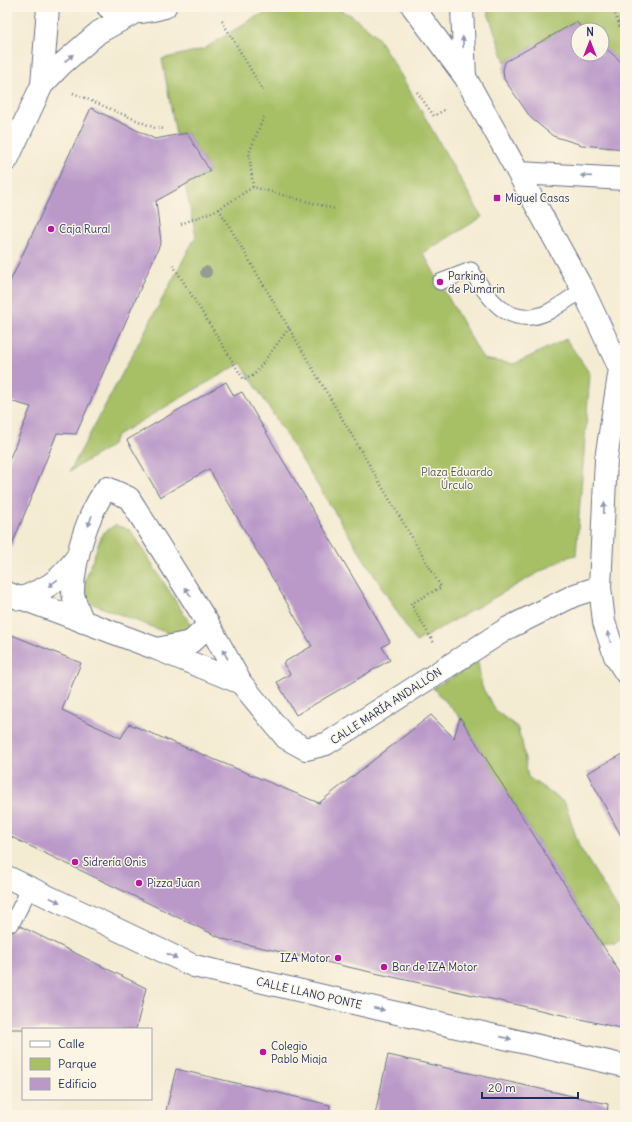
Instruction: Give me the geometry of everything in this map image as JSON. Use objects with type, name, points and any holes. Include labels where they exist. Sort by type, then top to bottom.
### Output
[{"type":"street","points":[[42,85],[48,7]]},
{"type":"street","points":[[108,7],[132,14],[145,13],[165,7]]},
{"type":"street","points":[[413,7],[465,77],[582,290],[623,372],[606,459],[600,587],[604,622],[615,656],[625,672]]},
{"type":"street","points":[[462,7],[465,77]]},
{"type":"street","points":[[9,150],[42,85],[61,65],[99,32],[132,14]]},
{"type":"street","points":[[519,173],[625,179]]},
{"type":"street","points":[[82,622],[73,593],[78,556],[99,498],[108,488],[129,498],[209,625],[241,683]]},
{"type":"street","points":[[13,596],[48,587],[62,577],[78,556]]},
{"type":"street","name":"CALLE MARÍA ANDALLÓN","points":[[13,596],[157,649],[241,683],[286,738],[306,749],[326,744],[508,628],[576,595],[600,587]]},
{"type":"street","points":[[157,649],[190,642],[209,625]]},
{"type":"street","name":"CALLE LLANO PONTE","points":[[7,877],[194,966],[625,1066]]},
{"type":"lane","points":[[440,282],[471,270],[487,296],[498,307],[510,314],[530,317],[548,312],[582,290]]},
{"type":"lane","points":[[12,922],[30,888]]},
{"type":"path","points":[[612,7],[621,29],[625,32]]},
{"type":"path","points":[[222,21],[264,92]]},
{"type":"path","points":[[417,92],[434,116],[446,109]]},
{"type":"path","points":[[73,93],[155,128],[165,129]]},
{"type":"path","points":[[253,187],[249,153],[264,116]]},
{"type":"path","points":[[181,224],[219,209],[253,187],[335,209]]},
{"type":"path","points":[[219,209],[440,587],[410,604],[436,646]]},
{"type":"path","points":[[173,266],[244,380],[254,374],[289,328]]},
{"type":"green space","name":"Plaza Eduardo Úrculo","points":[[281,7],[332,7],[351,15],[376,35],[398,70],[482,217],[423,253],[483,359],[514,364],[566,339],[590,374],[576,555],[568,557],[534,575],[416,642],[241,363],[117,435],[111,446],[70,471],[196,236],[185,185],[210,171],[187,133],[176,135],[162,59],[204,49],[253,18]]},
{"type":"green space","points":[[486,7],[625,7],[625,65],[610,52],[610,22],[570,22],[570,25],[505,62]]},
{"type":"green space","points":[[115,525],[130,530],[189,622],[191,627],[188,633],[175,636],[88,602],[83,587],[102,534]]},
{"type":"green space","points":[[478,662],[482,687],[496,711],[517,727],[522,742],[528,777],[565,803],[579,846],[625,921],[625,937],[615,943],[601,943],[460,717],[433,688]]},
{"type":"building","points":[[570,25],[570,62],[610,62],[610,52],[625,65],[625,149],[582,145],[553,136],[531,118],[504,79],[503,70],[505,62]]},
{"type":"building","points":[[91,108],[155,139],[187,133],[210,171],[156,201],[161,242],[76,434],[57,433],[8,555],[7,465],[31,407],[7,400],[7,288]]},
{"type":"building","points":[[226,382],[234,396],[242,392],[366,599],[390,642],[382,647],[390,660],[296,715],[277,682],[290,674],[283,663],[312,646],[209,469],[160,497],[127,440]]},
{"type":"building","points":[[7,633],[81,663],[62,710],[121,738],[129,724],[319,803],[431,715],[454,738],[460,717],[625,981],[625,1029],[223,939],[7,835]]},
{"type":"building","points":[[625,753],[625,843],[587,773]]},
{"type":"building","points":[[20,926],[146,988],[136,1028],[7,1029],[7,930],[13,932]]},
{"type":"building","points":[[388,1055],[608,1104],[607,1115],[375,1115]]},
{"type":"building","points":[[176,1069],[330,1105],[329,1115],[165,1115]]},
{"type":"place","name":"Miguel Casas","points":[[497,198]]},
{"type":"place","name":"Caja Rural","points":[[51,229]]},
{"type":"place","name":"Parking de Pumarin","points":[[440,282]]},
{"type":"place","name":"Sidrería Onis","points":[[75,862]]},
{"type":"place","name":"Pizza Juan","points":[[139,883]]},
{"type":"place","name":"IZA Motor","points":[[338,958]]},
{"type":"place","name":"Bar de IZA Motor","points":[[384,967]]},
{"type":"place","name":"Colegio Pablo Miaja","points":[[263,1052]]}]
